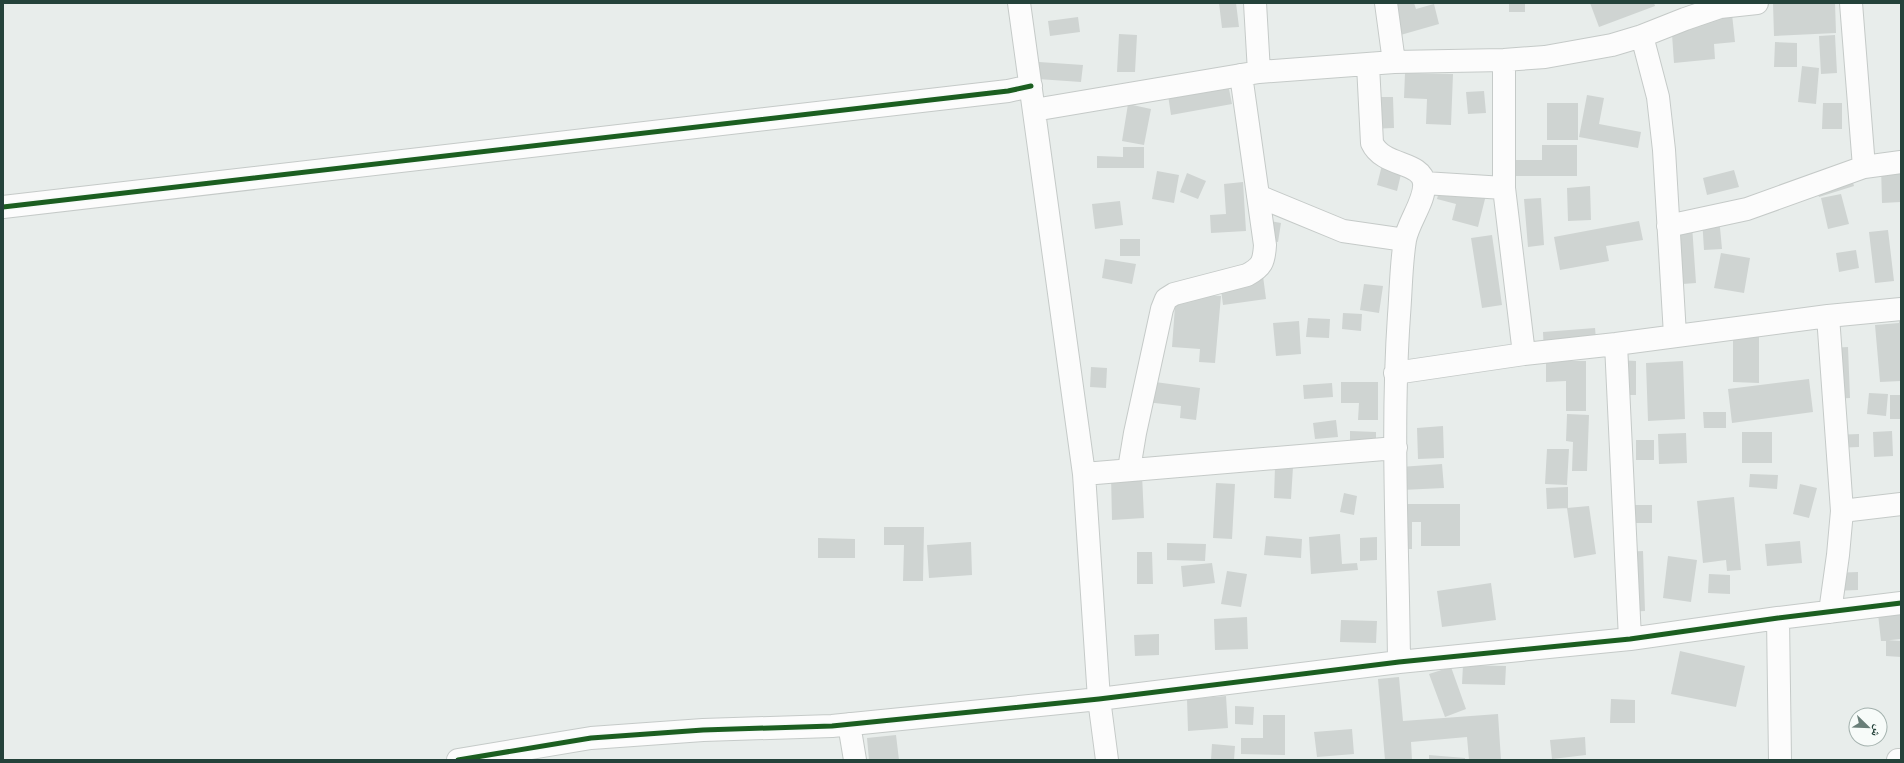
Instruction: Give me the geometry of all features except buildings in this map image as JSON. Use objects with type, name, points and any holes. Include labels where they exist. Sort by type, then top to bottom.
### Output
[{"type":"street","points":[[1019,3],[1084,474],[1099,699],[1108,760]]},
{"type":"street","points":[[1129,469],[1146,379],[1158,325],[1166,299],[1174,294],[1247,275],[1258,269],[1264,260],[1265,245],[1258,196],[1250,74],[1255,3]]},
{"type":"street","points":[[1386,3],[1394,62]]},
{"type":"street","points":[[1034,110],[1250,74],[1394,62],[1504,60],[1545,57],[1605,47],[1642,36],[1682,11],[1757,3]]},
{"type":"street","points":[[1851,3],[1864,167]]},
{"type":"street","points":[[1642,36],[1658,97],[1664,150],[1675,335]]},
{"type":"street","points":[[1504,60],[1504,188],[1524,354]]},
{"type":"street","points":[[1368,65],[1372,143],[1374,148],[1382,156],[1416,170],[1422,175],[1424,183],[1422,194],[1405,240],[1395,373],[1399,662]]},
{"type":"street","points":[[3,207],[1008,91],[1031,86]]},
{"type":"street","points":[[1668,226],[1747,209],[1864,167],[1901,162]]},
{"type":"street","points":[[1424,183],[1504,188]]},
{"type":"street","points":[[1258,196],[1343,231],[1405,240]]},
{"type":"street","points":[[1395,373],[1524,354],[1616,344],[1828,316],[1901,309]]},
{"type":"street","points":[[1828,316],[1842,511],[1838,555],[1830,612]]},
{"type":"street","points":[[1616,344],[1630,639]]},
{"type":"street","points":[[1084,474],[1129,469],[1396,448]]},
{"type":"street","points":[[1842,511],[1901,504]]},
{"type":"street","points":[[458,760],[591,738],[642,734],[849,724],[1099,699],[1399,662],[1630,639],[1778,618],[1901,603]]},
{"type":"street","points":[[1778,618],[1780,760]]},
{"type":"street","points":[[849,724],[854,760]]},
{"type":"cycle path","points":[[3,207],[1008,91],[1031,86]]},
{"type":"cycle path","points":[[458,760],[591,738],[703,730],[832,726],[1099,699],[1399,662],[1630,639],[1778,618],[1901,603]]}]
